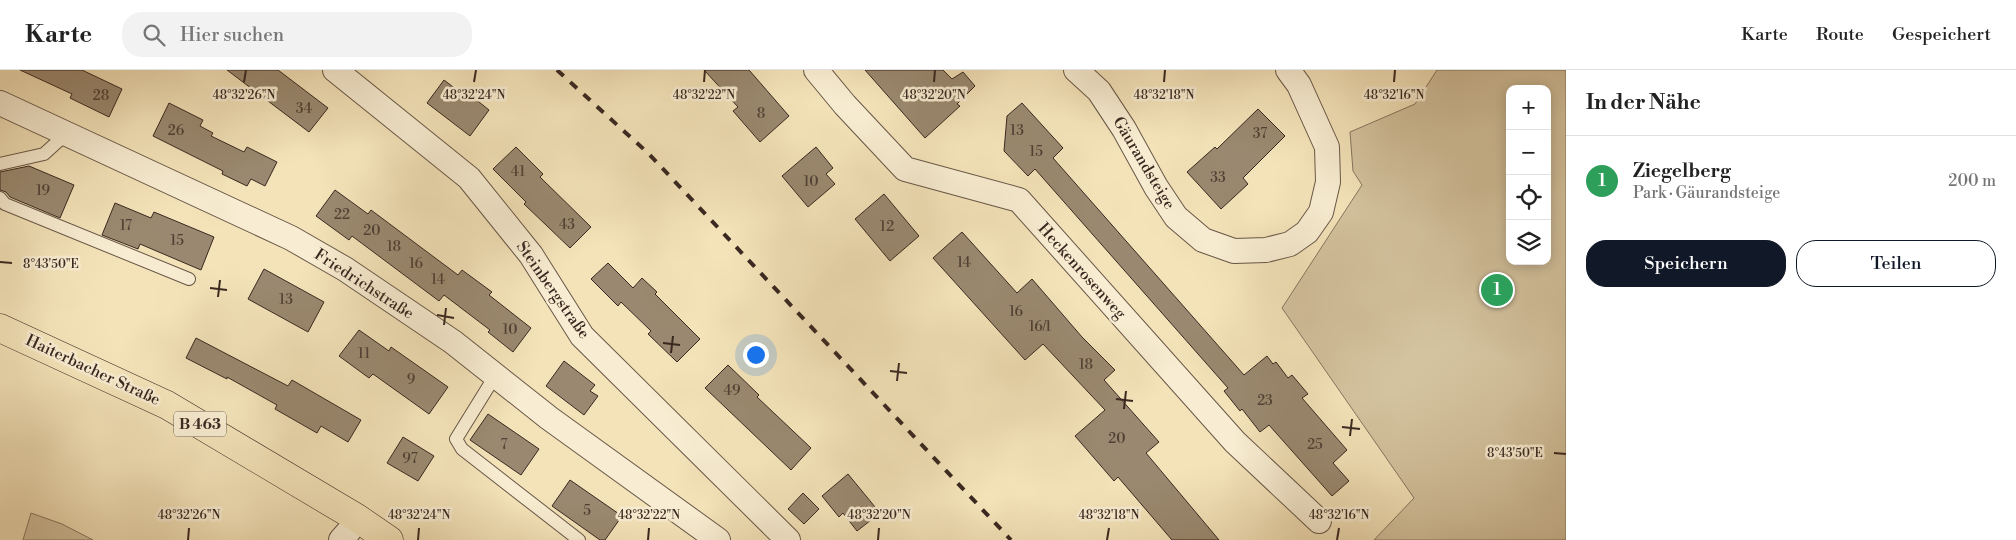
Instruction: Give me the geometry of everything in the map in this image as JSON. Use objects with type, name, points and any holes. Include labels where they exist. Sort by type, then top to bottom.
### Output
[{"type":"main road","name":"Haiterbacher Straße","points":[[0,328],[167,405],[357,518],[389,540]]},
{"type":"street","name":"Steinbergstraße","points":[[334,70],[469,178],[531,255],[582,336],[788,540]]},
{"type":"street","name":"Heckenrosenweg","points":[[816,70],[845,105],[905,169],[1019,200],[1235,442],[1319,521]]},
{"type":"street","name":"Gäurandsteige","points":[[1076,70],[1099,91],[1124,129],[1156,187],[1176,217],[1203,240],[1234,251],[1266,250],[1290,244],[1307,232],[1321,212],[1328,182],[1327,147],[1299,86],[1288,70]]},
{"type":"street","name":"Friedrichstraße","points":[[0,103],[283,235],[345,269],[453,342],[549,418],[718,540]]},
{"type":"street","points":[[341,540],[357,518]]},
{"type":"lane","points":[[0,164],[44,154],[66,134]]},
{"type":"lane","points":[[0,198],[5,204],[189,279]]},
{"type":"lane","points":[[495,376],[456,439],[462,449],[579,540]]},
{"type":"shaded area","points":[[1437,70],[1566,70],[1566,540],[1374,540],[1414,498],[1282,308],[1362,185],[1353,171],[1350,132],[1415,104]]},
{"type":"shaded area","points":[[31,513],[62,524],[93,540],[23,540]]},
{"type":"building","points":[[20,70],[82,70],[122,89],[109,117],[70,98],[72,94]]},
{"type":"building","points":[[227,70],[278,70],[328,108],[309,132]]},
{"type":"building","points":[[704,70],[749,70],[789,116],[760,142],[733,111],[738,107]]},
{"type":"building","points":[[865,70],[943,70],[952,79],[963,72],[975,86],[957,104],[960,106],[925,138]]},
{"type":"building","points":[[444,80],[461,93],[464,90],[489,110],[470,136],[427,103]]},
{"type":"building","points":[[169,103],[203,120],[200,126],[213,133],[211,136],[244,152],[247,147],[277,162],[265,186],[251,179],[247,186],[222,174],[223,171],[153,136]]},
{"type":"building","points":[[1022,103],[1063,148],[1053,158],[1244,375],[1267,356],[1273,364],[1276,362],[1288,378],[1292,375],[1308,394],[1302,398],[1347,450],[1333,463],[1349,481],[1332,496],[1269,425],[1260,432],[1242,409],[1240,411],[1224,391],[1228,388],[1035,169],[1028,176],[1004,151],[1007,116]]},
{"type":"building","points":[[1258,109],[1285,136],[1243,178],[1248,184],[1221,209],[1187,172],[1215,147],[1217,149]]},
{"type":"building","points":[[516,147],[543,174],[540,177],[591,227],[570,248],[524,204],[526,202],[493,169]]},
{"type":"building","points":[[816,147],[833,168],[826,174],[835,184],[808,207],[782,176]]},
{"type":"building","points":[[29,166],[74,185],[60,218],[10,197],[6,192],[0,190],[0,172]]},
{"type":"building","points":[[335,190],[368,214],[371,210],[458,275],[462,270],[492,292],[489,295],[531,328],[513,352],[488,332],[490,330],[444,295],[439,301],[352,236],[349,240],[316,216]]},
{"type":"building","points":[[884,194],[919,236],[890,261],[855,219]]},
{"type":"building","points":[[115,203],[151,218],[154,212],[214,237],[201,270],[140,244],[138,249],[102,235]]},
{"type":"building","points":[[962,232],[1017,293],[1032,279],[1082,337],[1115,370],[1104,380],[1159,442],[1146,453],[1219,540],[1172,540],[1118,477],[1114,481],[1075,436],[1105,410],[1043,344],[1025,360],[933,258]]},
{"type":"building","points":[[608,263],[633,288],[642,278],[657,292],[655,294],[700,339],[677,362],[648,334],[651,331],[621,302],[618,306],[591,279]]},
{"type":"building","points":[[264,269],[324,302],[308,332],[248,299]]},
{"type":"building","points":[[359,330],[389,351],[391,347],[448,387],[429,414],[373,374],[369,378],[339,356]]},
{"type":"building","points":[[196,338],[288,386],[292,380],[361,420],[348,442],[321,426],[317,433],[275,409],[277,405],[227,377],[227,379],[186,358]]},
{"type":"building","points":[[564,361],[595,385],[590,391],[598,396],[584,415],[546,386]]},
{"type":"building","points":[[728,365],[759,395],[757,397],[811,448],[791,470],[705,388]]},
{"type":"building","points":[[488,414],[539,449],[521,475],[470,440]]},
{"type":"building","points":[[403,437],[434,456],[418,481],[387,463]]},
{"type":"building","points":[[848,474],[880,513],[857,531],[843,513],[839,517],[822,496]]},
{"type":"building","points":[[570,480],[622,516],[605,540],[600,540],[552,506]]},
{"type":"building","points":[[803,493],[819,509],[804,524],[788,509]]},
{"type":"railway","points":[[557,70],[649,154],[1011,540]]},
{"type":"place","name":"Ziegelberg","points":[[1497,290]]}]
